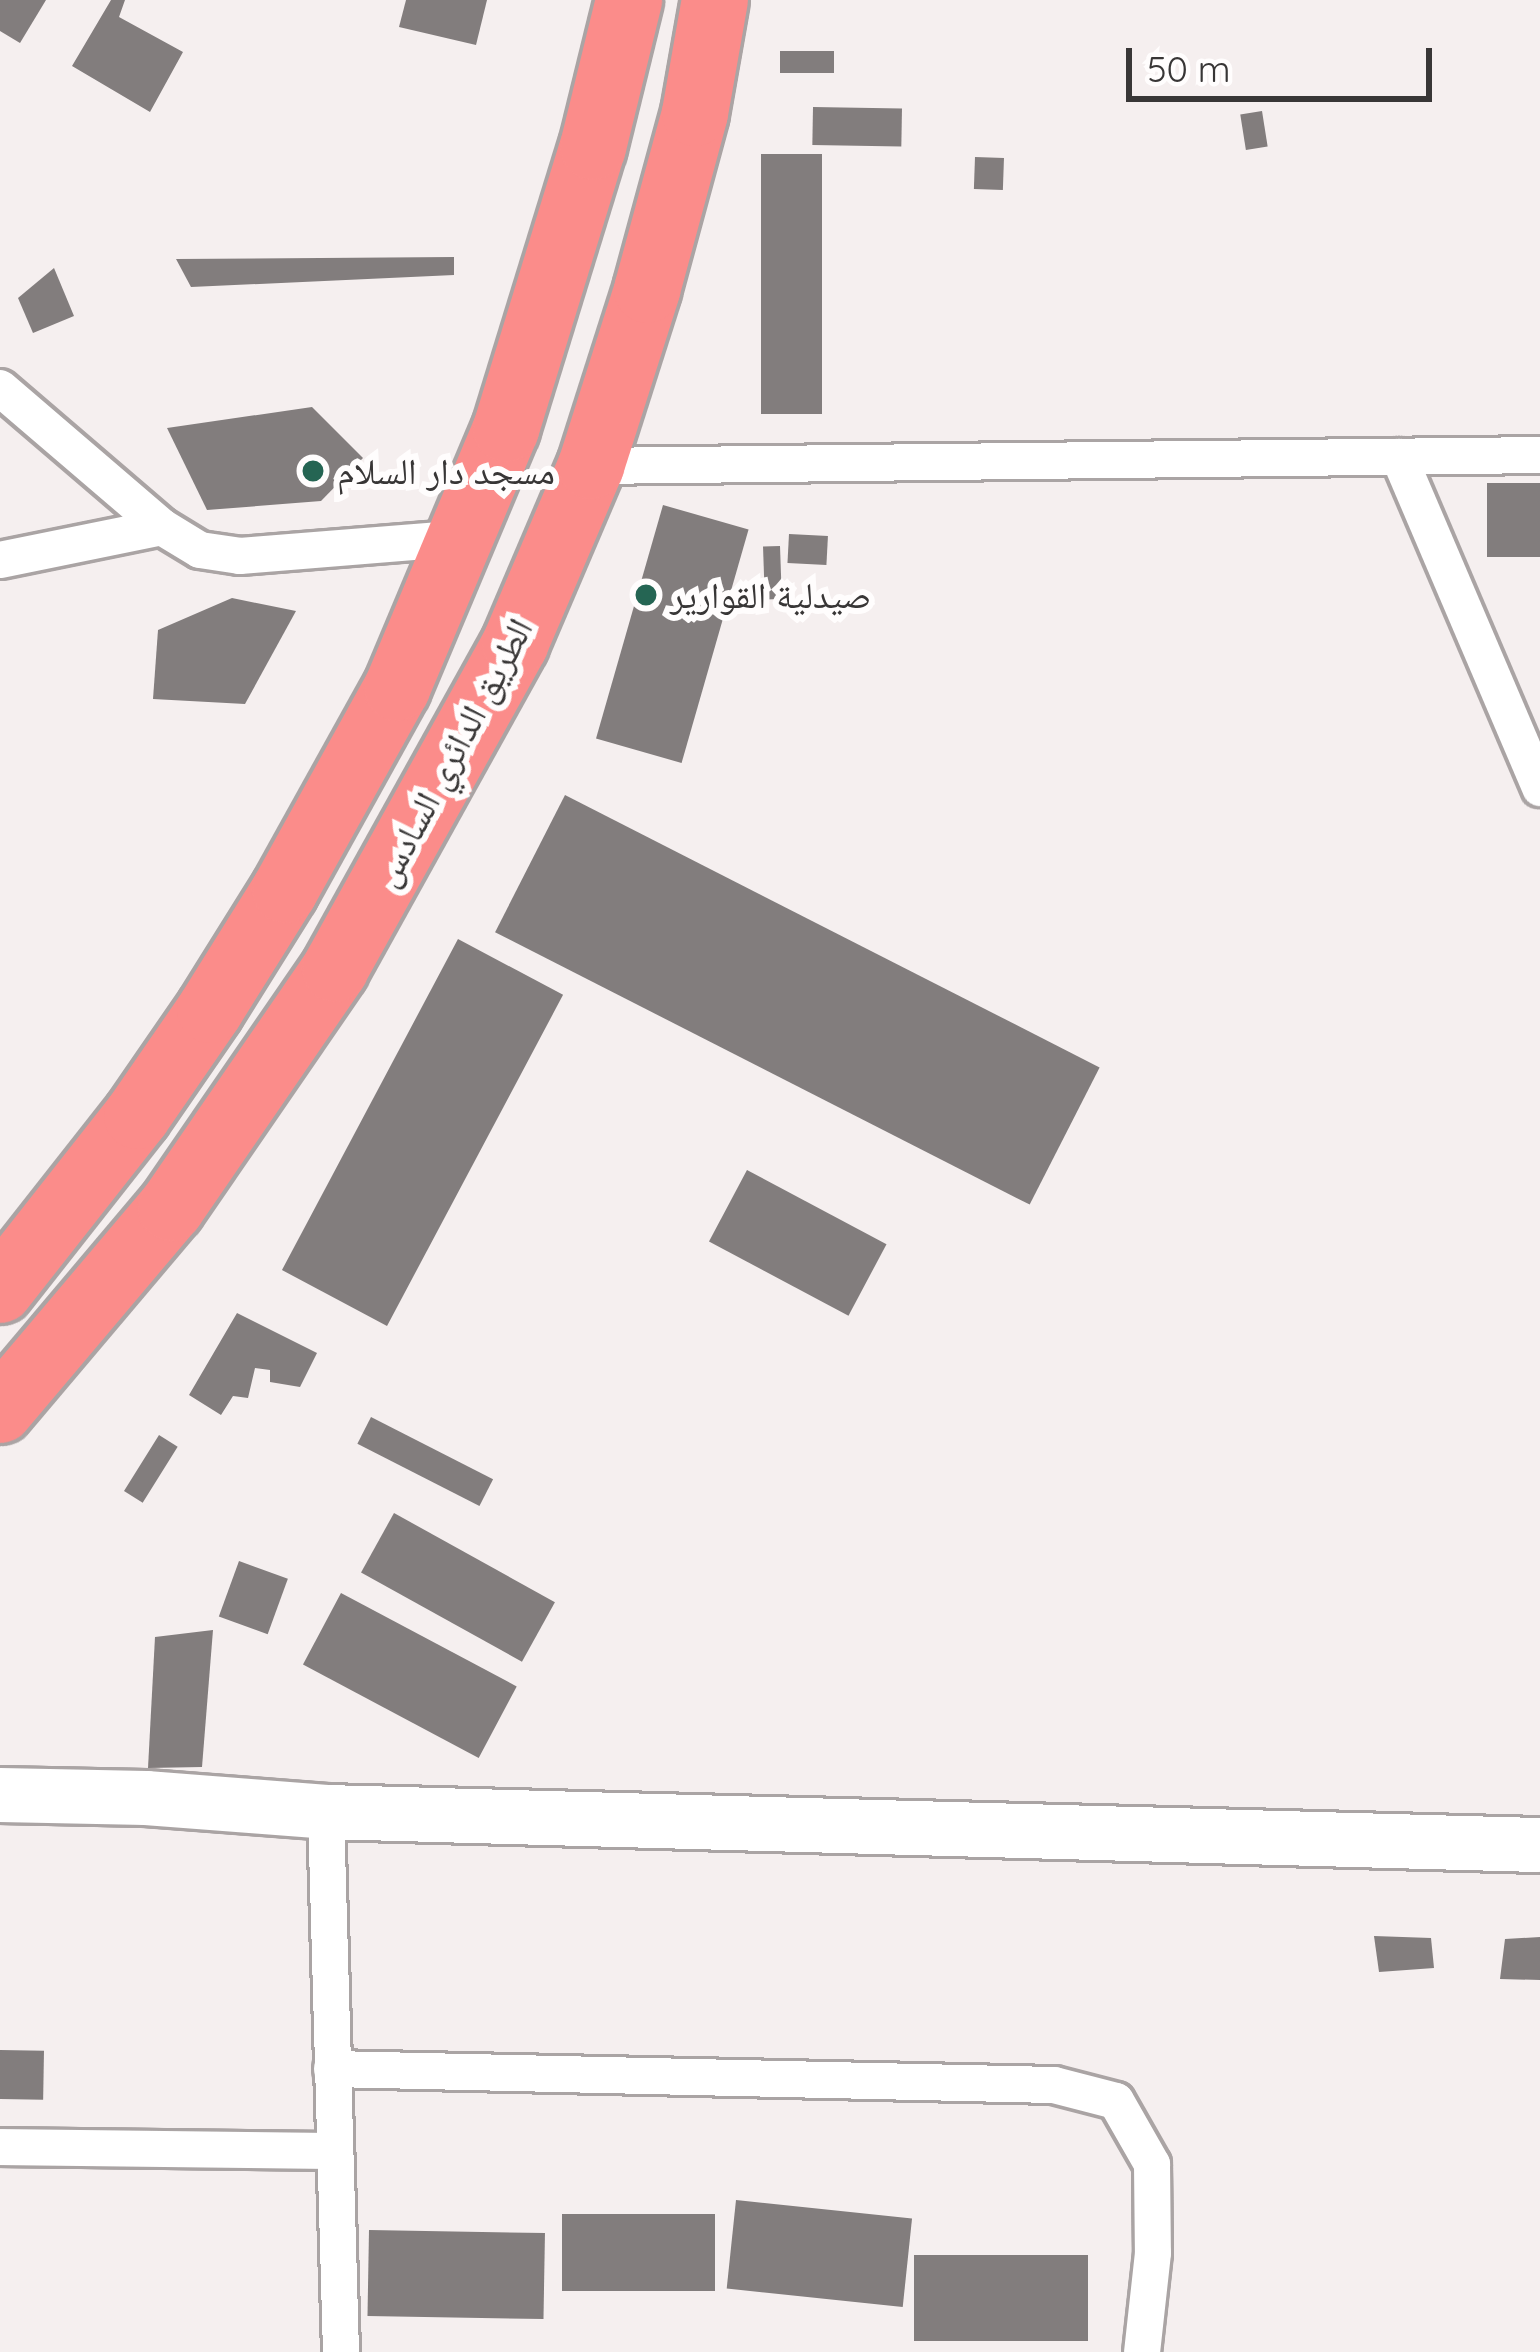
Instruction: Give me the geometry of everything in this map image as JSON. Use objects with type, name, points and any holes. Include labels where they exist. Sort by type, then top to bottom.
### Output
[{"type":"highway","points":[[0,1290],[136,1116],[285,890],[397,688],[462,538],[547,306],[628,0]]},
{"type":"highway","name":"الطريق الدائري السادس","points":[[0,1411],[171,1208],[335,969],[514,644],[591,466],[694,112],[715,0]]},
{"type":"street","points":[[0,388],[162,527],[200,550],[240,556],[462,538]]},
{"type":"street","points":[[591,466],[1540,455]]},
{"type":"street","points":[[1400,457],[1540,788]]},
{"type":"street","points":[[0,560],[162,527]]},
{"type":"street","points":[[0,1795],[146,1798],[326,1812],[1540,1845]]},
{"type":"street","points":[[326,1812],[341,2352]]},
{"type":"street","points":[[332,2068],[1054,2085],[1116,2102],[1152,2164],[1153,2253],[1142,2352]]},
{"type":"street","points":[[0,2147],[334,2151]]},
{"type":"building","points":[[0,0],[46,0],[20,43],[0,31]]},
{"type":"building","points":[[111,0],[125,0],[119,17],[183,52],[150,112],[72,66]]},
{"type":"building","points":[[406,0],[487,0],[476,45],[399,27]]},
{"type":"building","points":[[780,51],[834,51],[834,73],[780,73]]},
{"type":"building","points":[[813,107],[902,109],[901,147],[812,145]]},
{"type":"building","points":[[1262,111],[1268,147],[1246,150],[1240,114]]},
{"type":"building","points":[[761,154],[822,154],[822,414],[761,414]]},
{"type":"building","points":[[975,157],[1004,158],[1003,190],[974,189]]},
{"type":"building","points":[[454,257],[454,275],[191,287],[176,259]]},
{"type":"building","points":[[54,268],[74,316],[33,333],[18,298]]},
{"type":"building","points":[[312,407],[363,458],[321,501],[207,510],[167,428]]},
{"type":"building","points":[[1487,483],[1540,483],[1540,557],[1487,557]]},
{"type":"building","points":[[663,505],[749,530],[682,763],[596,739]]},
{"type":"building","points":[[789,534],[828,536],[826,565],[787,563]]},
{"type":"building","points":[[780,546],[782,599],[765,600],[763,547]]},
{"type":"building","points":[[232,598],[296,611],[245,704],[153,699],[158,630]]},
{"type":"building","points":[[565,795],[1100,1067],[1030,1205],[495,932]]},
{"type":"building","points":[[458,939],[563,995],[387,1326],[282,1270]]},
{"type":"building","points":[[747,1170],[887,1244],[848,1316],[709,1242]]},
{"type":"building","points":[[237,1313],[317,1353],[300,1387],[270,1382],[270,1370],[255,1368],[248,1398],[233,1396],[221,1415],[189,1395]]},
{"type":"building","points":[[371,1417],[493,1479],[479,1506],[357,1444]]},
{"type":"building","points":[[159,1435],[178,1447],[143,1503],[124,1491]]},
{"type":"building","points":[[394,1513],[555,1602],[522,1662],[361,1572]]},
{"type":"building","points":[[239,1561],[288,1579],[268,1634],[219,1616]]},
{"type":"building","points":[[341,1593],[517,1686],[479,1758],[303,1665]]},
{"type":"building","points":[[213,1630],[202,1767],[148,1768],[155,1637]]},
{"type":"building","points":[[1374,1936],[1431,1938],[1434,1968],[1379,1972]]},
{"type":"building","points":[[1540,1937],[1540,1980],[1500,1979],[1505,1939]]},
{"type":"building","points":[[0,2050],[44,2051],[43,2100],[0,2099]]},
{"type":"building","points":[[736,2200],[912,2219],[903,2307],[727,2289]]},
{"type":"building","points":[[562,2214],[715,2214],[715,2291],[562,2291]]},
{"type":"building","points":[[369,2230],[545,2233],[543,2319],[367,2316]]},
{"type":"building","points":[[914,2255],[1088,2255],[1088,2341],[914,2341]]},
{"type":"place","name":"مسجد دار السلام","points":[[313,471]]},
{"type":"place","name":"صيدلية القوارير","points":[[646,595]]}]
